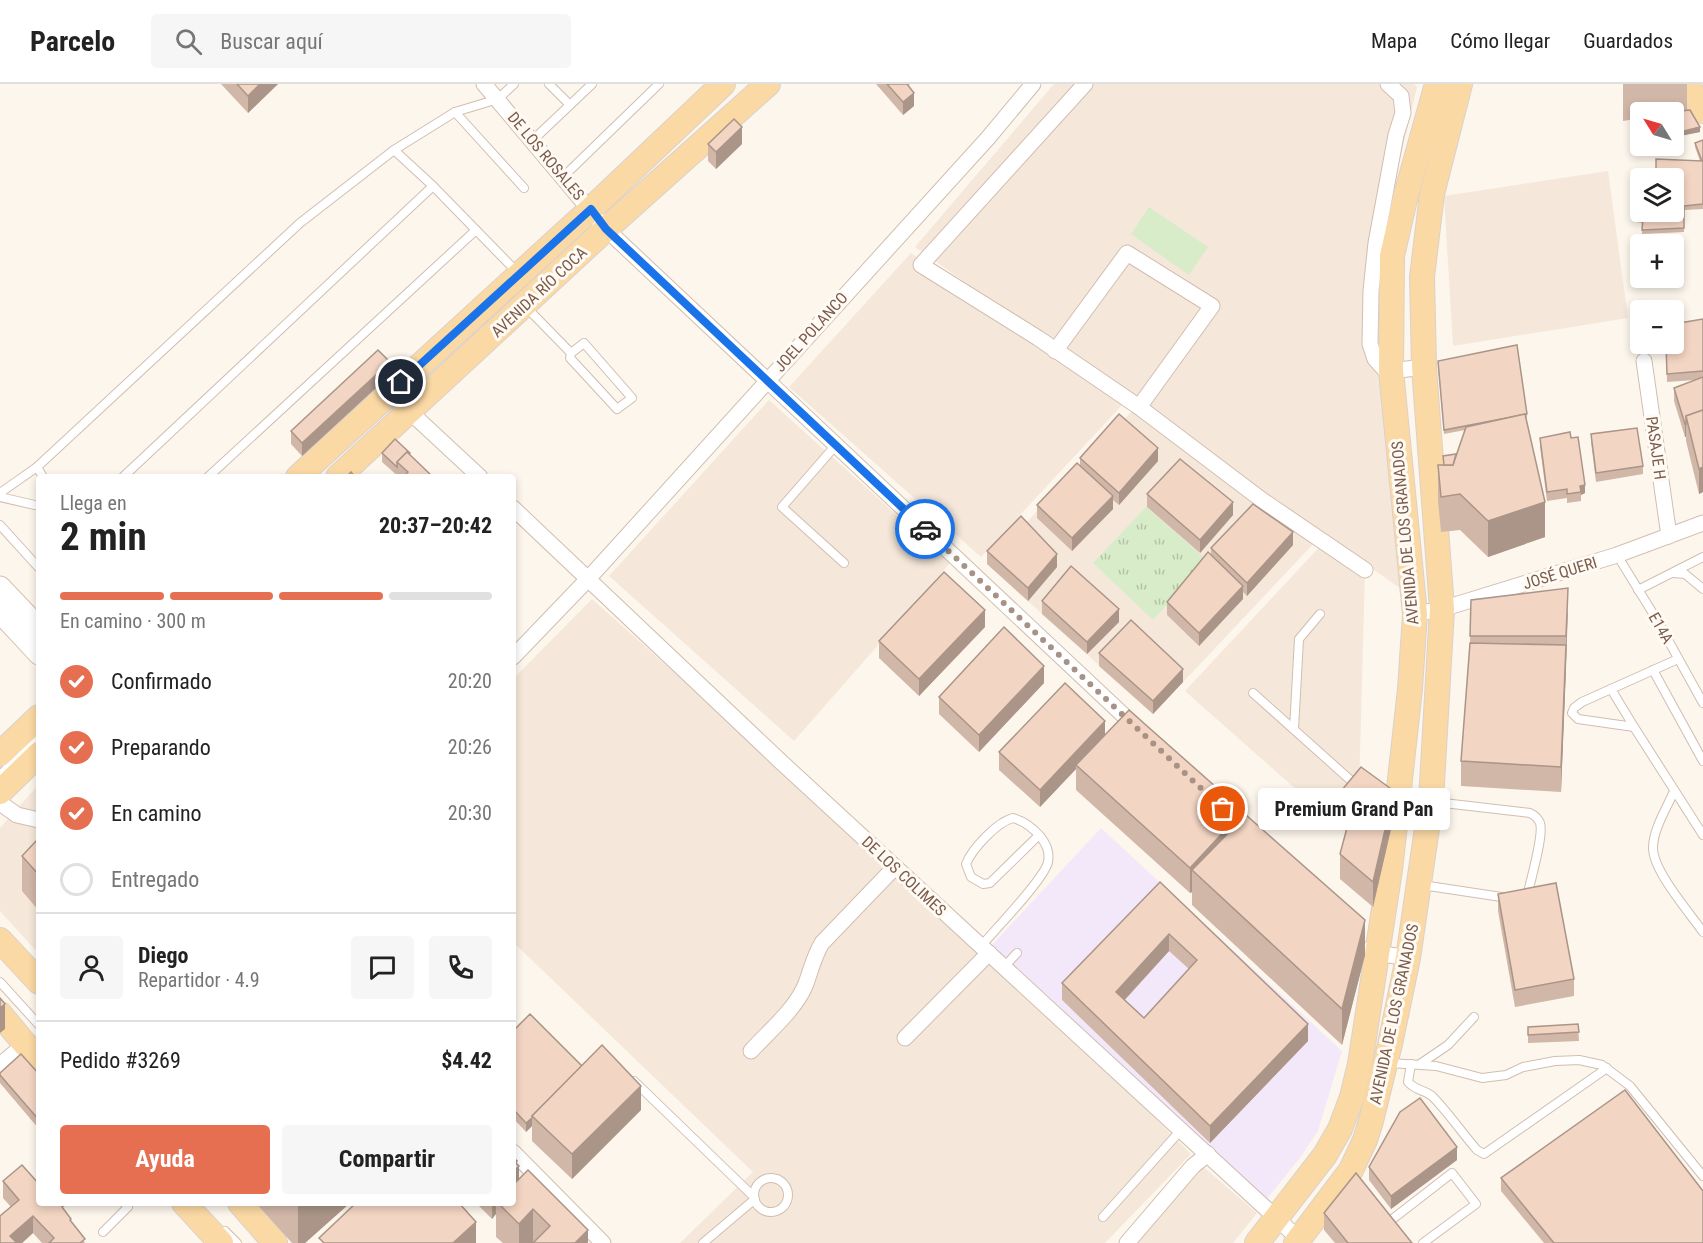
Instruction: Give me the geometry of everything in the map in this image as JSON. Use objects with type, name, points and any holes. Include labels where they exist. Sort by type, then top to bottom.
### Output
[{"type":"main road","name":"AVENIDA RÍO COCA","points":[[301,474],[591,209],[723,84]]},
{"type":"main road","name":"AVENIDA RÍO COCA","points":[[336,466],[409,411],[606,229],[768,84]]},
{"type":"main road","name":"AVENIDA DE LOS GRANADOS","points":[[1298,1241],[1353,1173],[1371,1121],[1408,958],[1431,801],[1442,609],[1424,368],[1422,277],[1432,194],[1460,84]]},
{"type":"main road","points":[[1447,137],[1467,102],[1471,84]]},
{"type":"main road","points":[[1687,84],[1703,111]]},
{"type":"main road","name":"AVENIDA DE LOS GRANADOS","points":[[1257,1243],[1325,1155],[1340,1129],[1352,1097],[1360,1064],[1368,945],[1410,689],[1415,615],[1391,371],[1392,256],[1432,86]]},
{"type":"main road","points":[[0,754],[36,720]]},
{"type":"main road","points":[[0,792],[36,757]]},
{"type":"main road","points":[[0,940],[36,979]]},
{"type":"main road","points":[[0,1014],[34,1042]]},
{"type":"main road","points":[[187,1206],[221,1235]]},
{"type":"main road","points":[[243,1206],[276,1243]]},
{"type":"street","name":"DE LOS ROSALES","points":[[484,84],[606,229],[1151,741]]},
{"type":"street","name":"JOEL POLANCO","points":[[516,654],[588,579],[988,138],[1033,84]]},
{"type":"street","points":[[1085,84],[921,265],[1139,407],[1262,500],[1365,570]]},
{"type":"street","points":[[1388,84],[1401,96],[1403,112],[1396,135],[1376,243],[1371,291],[1370,344],[1374,359],[1385,370],[1424,368]]},
{"type":"street","points":[[1055,351],[1127,253],[1212,306],[1139,407]]},
{"type":"street","name":"PASAJE H","points":[[1644,361],[1669,536]]},
{"type":"street","points":[[409,411],[477,474]]},
{"type":"street","name":"DE LOS COLIMES","points":[[516,511],[779,760],[1208,1154],[1298,1241]]},
{"type":"street","name":"JOSÉ QUERI","points":[[1415,615],[1442,609],[1617,555],[1703,523]]},
{"type":"street","points":[[0,587],[36,625]]},
{"type":"street","points":[[0,612],[36,651]]},
{"type":"street","points":[[0,803],[17,815],[36,819]]},
{"type":"street","points":[[751,1052],[795,1002],[805,986],[813,957],[822,943],[895,867]]},
{"type":"street","points":[[1368,945],[1408,958]]},
{"type":"street","points":[[906,1038],[985,950]]},
{"type":"street","points":[[0,1065],[34,1042]]},
{"type":"street","points":[[1127,1243],[1193,1166],[1208,1154]]},
{"type":"street","points":[[516,1155],[603,1243]]},
{"type":"lane","points":[[0,495],[37,467],[300,223],[394,150],[455,112],[498,99],[514,84]]},
{"type":"lane","points":[[549,84],[570,105]]},
{"type":"lane","points":[[533,140],[592,84]]},
{"type":"lane","points":[[563,177],[659,84]]},
{"type":"lane","points":[[455,112],[524,189]]},
{"type":"lane","points":[[336,466],[518,284],[519,273],[394,150]]},
{"type":"lane","points":[[126,474],[433,186]]},
{"type":"lane","points":[[211,474],[476,230]]},
{"type":"lane","points":[[524,305],[571,353]]},
{"type":"lane","points":[[582,343],[585,344],[632,398],[617,409],[569,357],[571,353],[582,343]]},
{"type":"lane","points":[[836,445],[782,507],[844,563]]},
{"type":"lane","points":[[37,467],[41,474]]},
{"type":"lane","points":[[0,495],[36,505]]},
{"type":"lane","points":[[0,525],[36,565]]},
{"type":"lane","name":"E14A","points":[[1617,555],[1703,703]]},
{"type":"lane","points":[[1638,590],[1703,557]]},
{"type":"lane","points":[[1672,573],[1685,574],[1703,590]]},
{"type":"lane","points":[[1294,729],[1299,639],[1320,614]]},
{"type":"lane","points":[[1634,727],[1578,719],[1572,713],[1574,708],[1582,702],[1678,658]]},
{"type":"lane","points":[[1653,670],[1703,761]]},
{"type":"lane","points":[[1611,688],[1703,835]]},
{"type":"lane","points":[[1253,693],[1367,795]]},
{"type":"lane","points":[[0,775],[36,740]]},
{"type":"lane","points":[[1674,791],[1656,832],[1653,848],[1657,867],[1703,932]]},
{"type":"lane","points":[[1419,884],[1514,899],[1522,898],[1528,893],[1540,836],[1540,824],[1536,816],[1530,813],[1431,801]]},
{"type":"lane","points":[[985,950],[1046,869],[1049,861],[1048,848],[1039,835],[1021,820],[1013,818],[998,826],[966,864],[967,871],[977,882],[990,883],[1039,835]]},
{"type":"lane","points":[[1004,967],[1017,953]]},
{"type":"lane","points":[[0,982],[34,1042]]},
{"type":"lane","points":[[1474,1017],[1448,1045],[1415,1064],[1408,1082],[1415,1089],[1432,1096],[1477,1150],[1484,1154],[1607,1068]]},
{"type":"lane","points":[[1386,1063],[1451,1069],[1482,1078],[1506,1075],[1524,1067],[1555,1061],[1579,1060],[1602,1065],[1630,1086],[1703,1176]]},
{"type":"lane","points":[[625,1072],[754,1197],[757,1206],[766,1212],[776,1212],[784,1205],[788,1195],[784,1185],[776,1179],[765,1179],[757,1186],[754,1197],[703,1243]]},
{"type":"lane","points":[[1102,1217],[1181,1130]]},
{"type":"lane","points":[[1384,1213],[1393,1224],[1452,1173],[1476,1204],[1423,1243]]},
{"type":"lane","points":[[103,1232],[127,1206]]},
{"type":"lane","points":[[221,1235],[237,1243]]},
{"type":"shaded area","points":[[1054,84],[1414,84],[1417,87],[1391,198],[1385,246],[1404,591],[915,247]]},
{"type":"shaded area","points":[[1608,171],[1628,318],[1453,346],[1444,196]]},
{"type":"shaded area","points":[[911,253],[1124,403],[981,557],[789,387]]},
{"type":"shaded area","points":[[769,400],[950,563],[794,741],[609,576]]},
{"type":"shaded area","points":[[1134,409],[1317,540],[1153,714],[987,564]]},
{"type":"shaded area","points":[[1324,542],[1365,571],[1359,791],[1339,814],[1326,816],[1185,691]]},
{"type":"shaded area","points":[[592,599],[1004,967],[1191,1154],[1105,1243],[680,1243],[753,1172],[516,945],[516,676]]},
{"type":"shaded area","points":[[36,787],[36,951],[0,911],[0,828]]},
{"type":"shaded area","points":[[1101,828],[1342,1051],[1318,1131],[1300,1158],[1266,1200],[992,945]]},
{"type":"shaded area","points":[[1199,1163],[1257,1213],[1233,1243],[1133,1243]]},
{"type":"green space","points":[[1149,207],[1208,247],[1189,275],[1131,234]]},
{"type":"green space","points":[[1146,507],[1208,561],[1153,620],[1093,563]]},
{"type":"building","points":[[237,84],[260,84],[248,96]]},
{"type":"building","points":[[887,84],[907,84],[914,93],[903,102]]},
{"type":"building","points":[[1690,110],[1700,127],[1684,131],[1684,111]]},
{"type":"building","points":[[734,119],[742,127],[716,152],[708,144]]},
{"type":"building","points":[[1703,140],[1703,204],[1684,206],[1684,168],[1656,168],[1656,159],[1702,161],[1695,143]]},
{"type":"building","points":[[1643,222],[1684,222],[1684,228],[1642,230]]},
{"type":"building","points":[[1703,319],[1703,371],[1667,374],[1666,354],[1684,354],[1684,322]]},
{"type":"building","points":[[1517,345],[1527,414],[1444,430],[1438,361]]},
{"type":"building","points":[[378,350],[390,362],[302,443],[291,431]]},
{"type":"building","points":[[1703,377],[1703,410],[1686,416],[1685,424],[1674,388]]},
{"type":"building","points":[[1703,410],[1703,467],[1699,469],[1686,416]]},
{"type":"building","points":[[1119,414],[1158,448],[1119,493],[1080,458]]},
{"type":"building","points":[[1525,414],[1545,502],[1488,521],[1460,494],[1441,497],[1438,465],[1453,465],[1466,427]]},
{"type":"building","points":[[1637,428],[1643,466],[1596,473],[1591,434]]},
{"type":"building","points":[[1570,432],[1571,438],[1578,437],[1585,485],[1580,486],[1581,492],[1567,494],[1567,489],[1547,492],[1540,438]]},
{"type":"building","points":[[395,439],[410,453],[407,452],[397,462],[397,467],[382,453]]},
{"type":"building","points":[[407,452],[430,474],[406,474],[408,472],[397,462]]},
{"type":"building","points":[[1456,454],[1453,465],[1444,465],[1443,456]]},
{"type":"building","points":[[1180,459],[1233,502],[1200,540],[1147,494]]},
{"type":"building","points":[[1077,463],[1113,496],[1072,538],[1037,505]]},
{"type":"building","points":[[1253,504],[1293,532],[1247,583],[1211,548]]},
{"type":"building","points":[[1021,516],[1057,554],[1028,588],[987,551]]},
{"type":"building","points":[[1208,552],[1243,586],[1199,633],[1167,602]]},
{"type":"building","points":[[1071,566],[1119,609],[1087,642],[1042,601]]},
{"type":"building","points":[[944,572],[985,610],[919,679],[879,641]]},
{"type":"building","points":[[1568,588],[1566,636],[1470,636],[1471,600]]},
{"type":"building","points":[[1131,620],[1183,669],[1153,701],[1099,653]]},
{"type":"building","points":[[1004,627],[1044,666],[979,735],[939,697]]},
{"type":"building","points":[[1470,643],[1566,645],[1561,767],[1461,761]]},
{"type":"building","points":[[1065,683],[1105,721],[1040,790],[999,752]]},
{"type":"building","points":[[1129,710],[1243,811],[1190,868],[1076,765]]},
{"type":"building","points":[[1361,767],[1394,791],[1373,882],[1340,854],[1352,809],[1337,796]]},
{"type":"building","points":[[1246,815],[1365,920],[1342,1009],[1192,870]]},
{"type":"building","points":[[36,841],[36,872],[22,856]]},
{"type":"building","points":[[1160,882],[1308,1024],[1210,1126],[1062,983]],"holes":[[[1169,934],[1197,960],[1144,1018],[1116,992]]]},
{"type":"building","points":[[1556,883],[1574,979],[1515,990],[1498,894]]},
{"type":"building","points":[[0,998],[5,1004],[0,1008]]},
{"type":"building","points":[[530,1014],[582,1066],[526,1123],[516,1112],[516,1028]]},
{"type":"building","points":[[1578,1024],[1579,1032],[1528,1035],[1528,1027]]},
{"type":"building","points":[[602,1045],[641,1086],[572,1154],[532,1116]]},
{"type":"building","points":[[21,1054],[36,1071],[36,1117],[0,1075]]},
{"type":"building","points":[[1625,1090],[1703,1191],[1703,1243],[1554,1243],[1501,1178]]},
{"type":"building","points":[[1420,1098],[1457,1147],[1391,1196],[1369,1167],[1400,1112]]},
{"type":"building","points":[[22,1165],[36,1181],[36,1206],[64,1206],[70,1220],[85,1239],[80,1243],[49,1243],[54,1238],[33,1216],[10,1236],[17,1243],[0,1243],[0,1216],[19,1200],[3,1181]]},
{"type":"building","points":[[528,1170],[588,1230],[575,1243],[533,1243],[550,1226],[533,1209],[519,1224],[501,1206],[516,1206],[516,1182]]},
{"type":"building","points":[[1356,1173],[1412,1243],[1348,1243],[1324,1213]]},
{"type":"building","points":[[353,1206],[462,1206],[476,1222],[453,1243],[324,1243],[319,1238]]},
{"type":"way so far","points":[[925,529],[1223,809]]},
{"type":"place","name":"Premium Grand Pan","points":[[1223,809]]},
{"type":"route","points":[[401,382],[591,209],[606,229],[925,529]]}]
